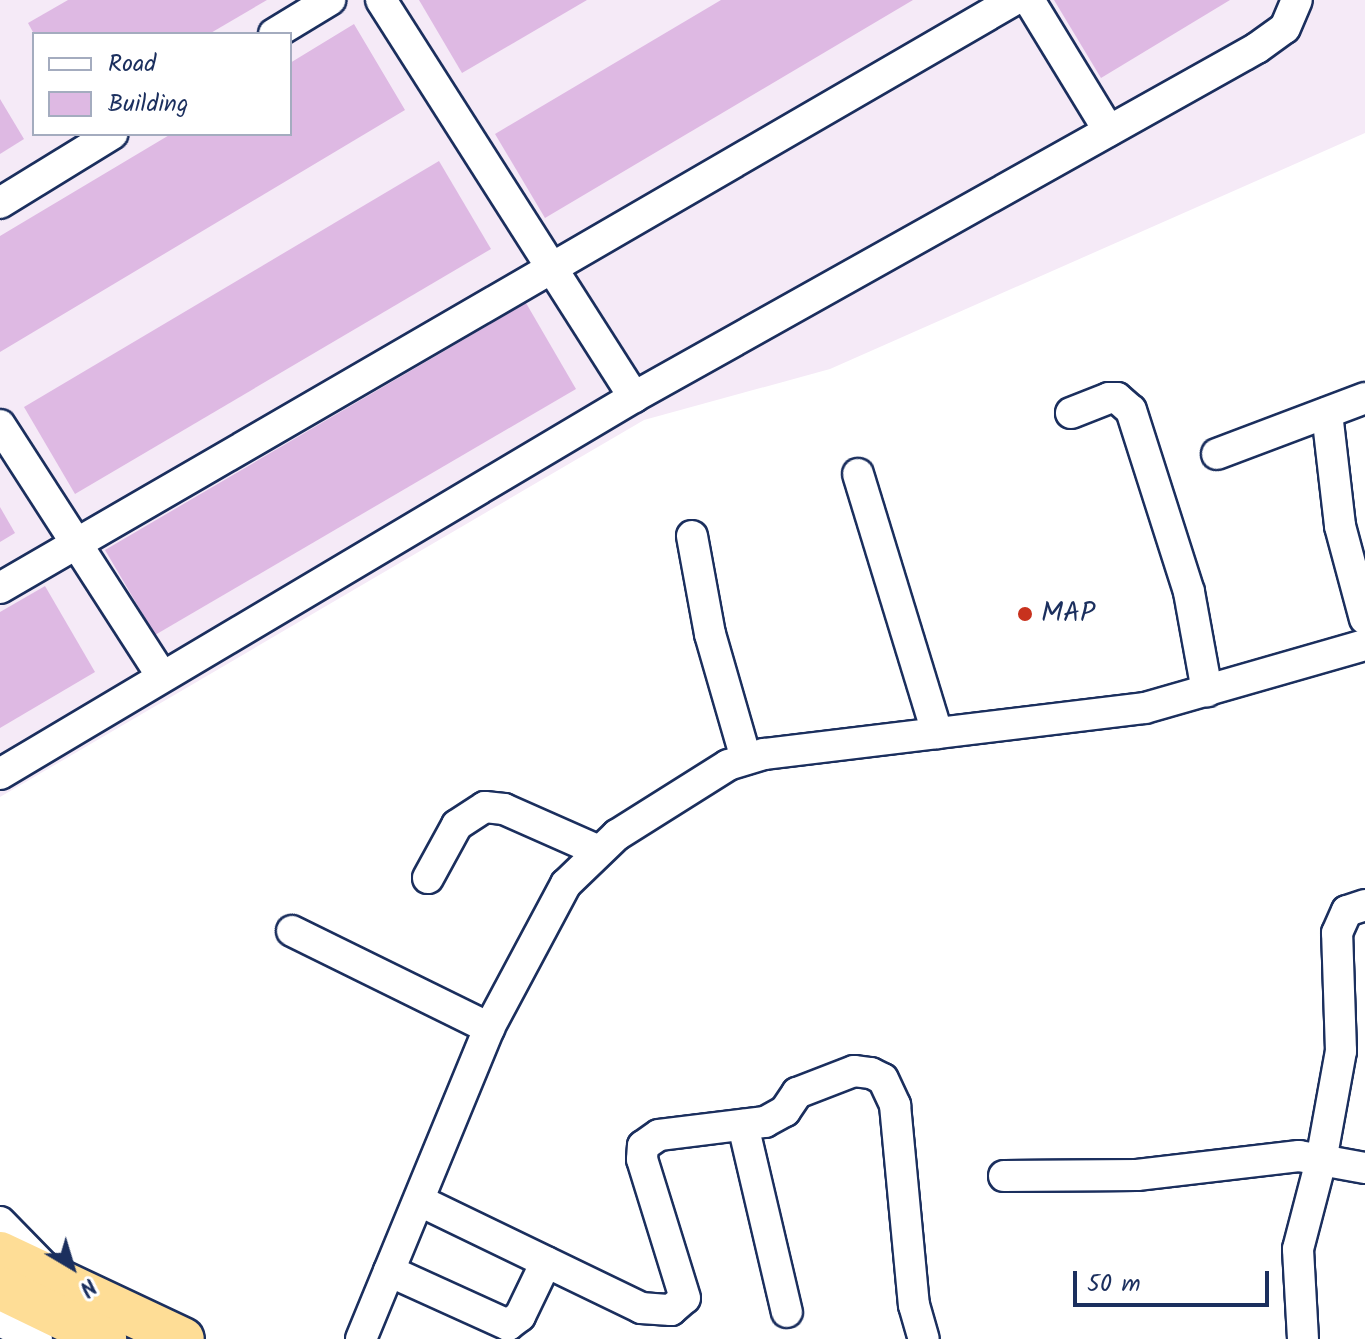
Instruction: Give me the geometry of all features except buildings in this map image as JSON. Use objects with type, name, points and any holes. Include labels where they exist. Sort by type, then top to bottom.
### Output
[{"type":"highway","points":[[0,1253],[183,1339]]},
{"type":"highway","points":[[0,1288],[105,1339]]},
{"type":"street","points":[[277,32],[330,0]]},
{"type":"street","points":[[381,0],[549,271],[634,397]]},
{"type":"street","points":[[0,588],[1014,0]]},
{"type":"street","points":[[1029,0],[1109,131]]},
{"type":"street","points":[[0,774],[634,397],[1257,48],[1285,28],[1297,0]]},
{"type":"street","points":[[0,203],[109,136]]},
{"type":"street","points":[[1071,413],[1117,398],[1131,410],[1189,592],[1207,691]]},
{"type":"street","points":[[1217,454],[1365,398]]},
{"type":"street","points":[[1327,413],[1340,526],[1365,619]]},
{"type":"street","points":[[0,425],[74,545],[162,676]]},
{"type":"street","points":[[858,474],[937,733]]},
{"type":"street","points":[[692,536],[710,634],[746,759]]},
{"type":"street","points":[[361,1339],[489,1028],[566,884],[597,850],[708,777],[746,759],[1145,708],[1365,645]]},
{"type":"street","points":[[428,878],[457,825],[485,807],[504,809],[597,850]]},
{"type":"street","points":[[1303,1339],[1298,1249],[1353,1054],[1339,919],[1365,905]]},
{"type":"street","points":[[292,931],[489,1028]]},
{"type":"street","points":[[420,1201],[657,1313],[681,1305],[683,1287],[642,1159],[643,1146],[659,1135],[775,1118],[797,1093],[854,1071],[883,1079],[895,1105],[913,1293],[924,1339]]},
{"type":"street","points":[[743,1125],[787,1312]]},
{"type":"street","points":[[1004,1176],[1137,1175],[1299,1156],[1365,1168]]},
{"type":"street","points":[[0,1222],[55,1280]]},
{"type":"street","points":[[389,1271],[508,1325],[520,1316],[546,1262]]},
{"type":"street","points":[[0,1321],[37,1339]]},
{"type":"shaded area","points":[[0,0],[1365,0],[1365,133],[830,369],[644,420],[0,797]]},
{"type":"place","name":"MAP","points":[[1025,614]]}]
